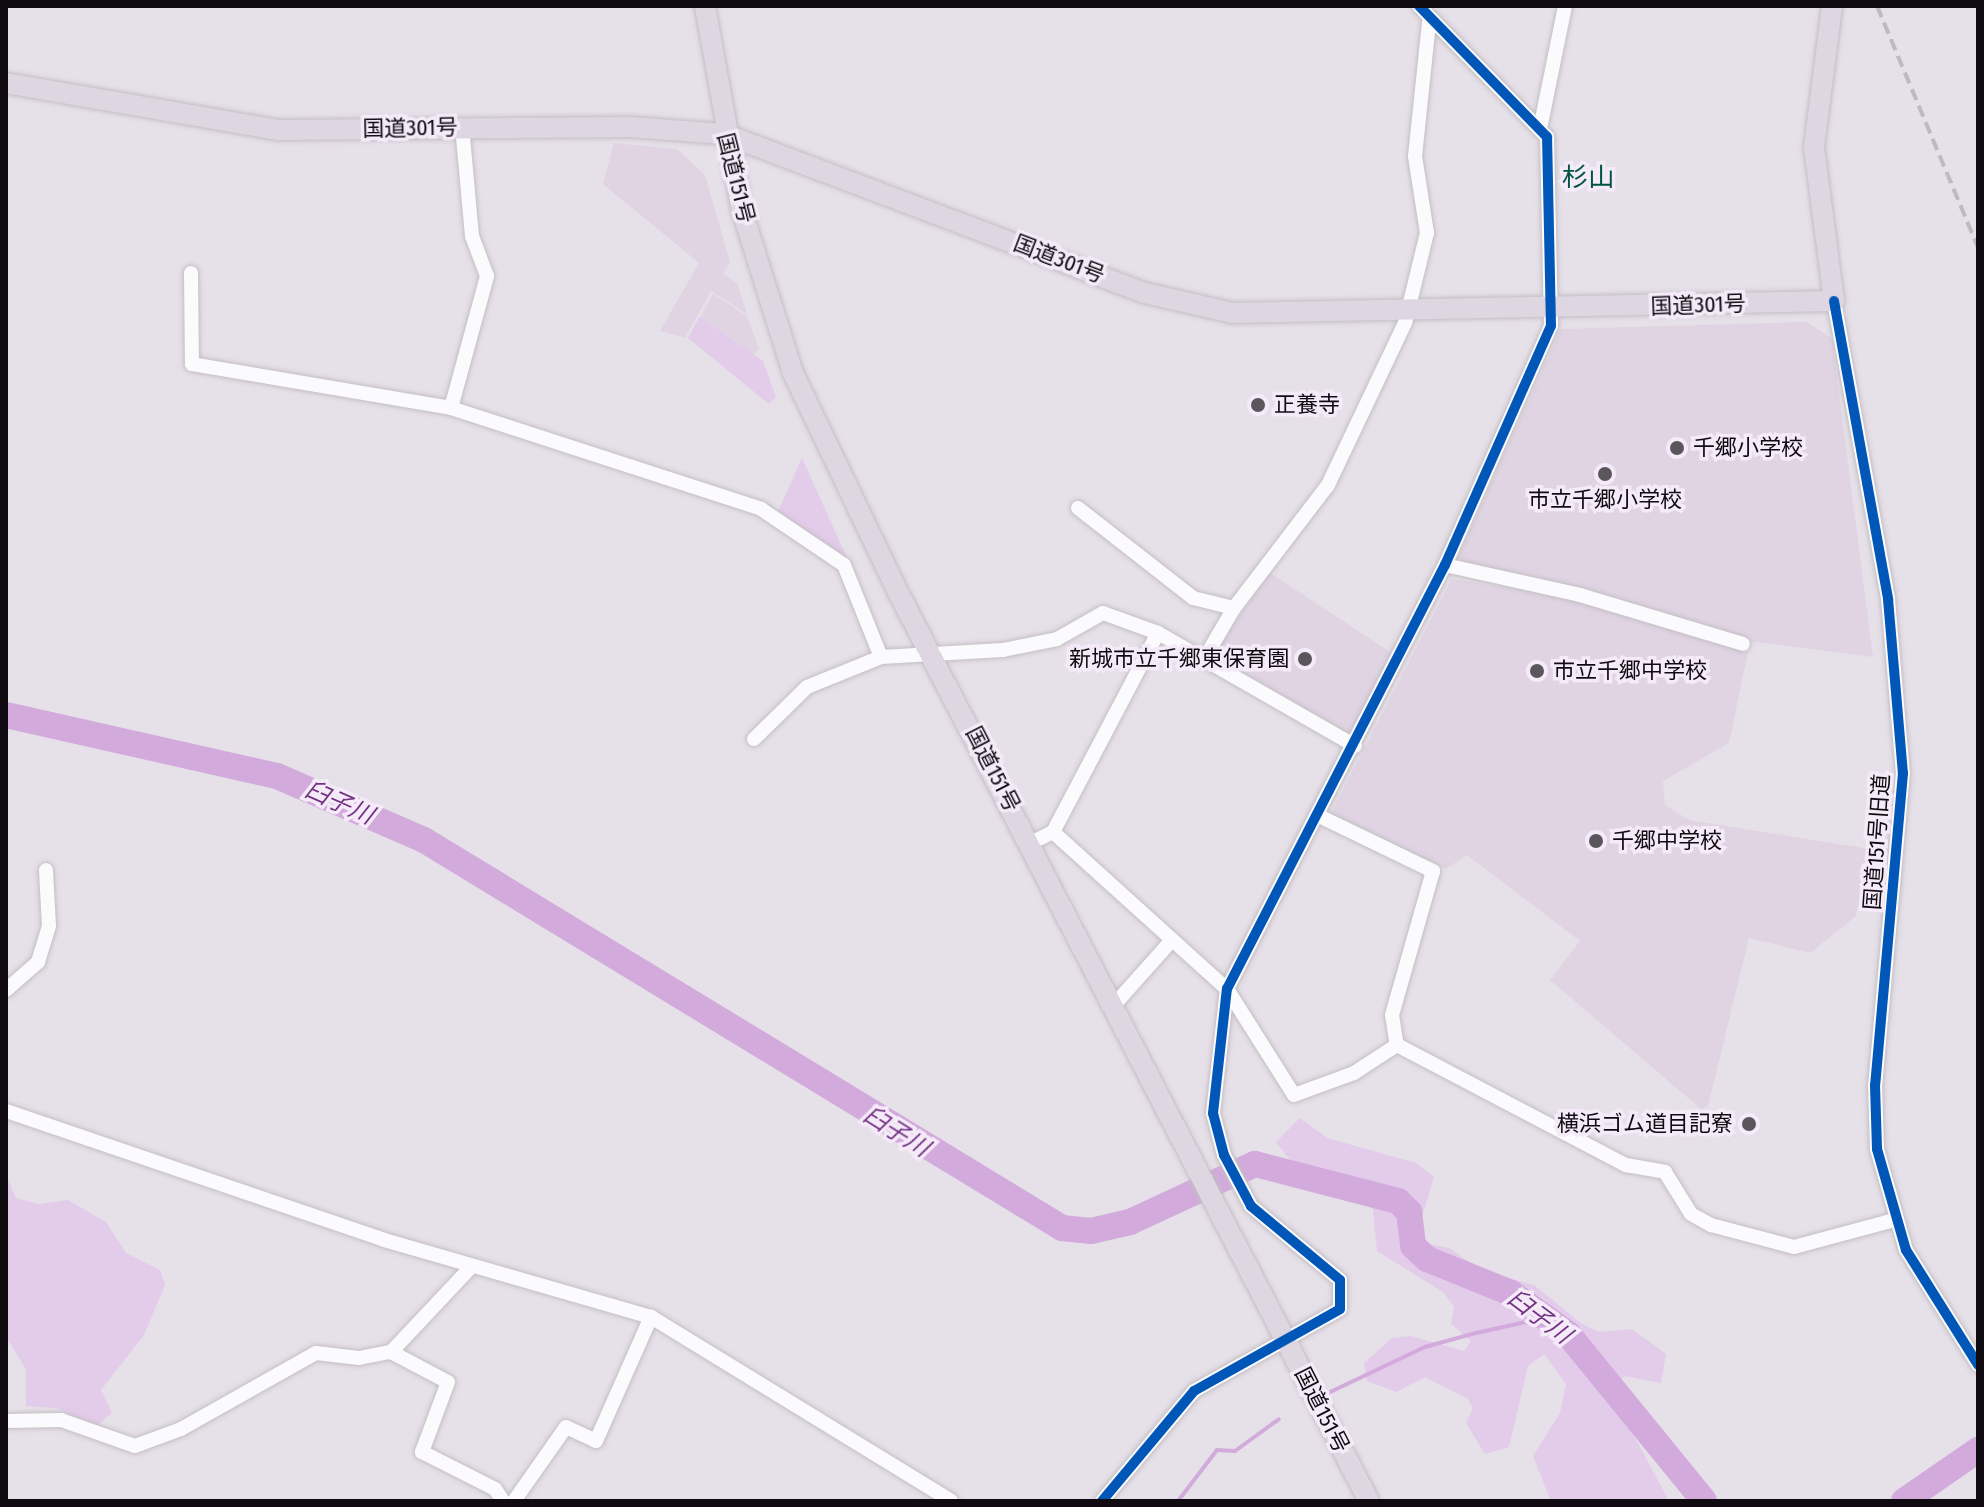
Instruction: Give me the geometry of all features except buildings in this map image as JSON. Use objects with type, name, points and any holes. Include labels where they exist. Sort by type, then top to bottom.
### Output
[{"type":"highway","name":"国道151号","points":[[705,6],[724,134],[793,373],[1369,1501]]},
{"type":"highway","points":[[1832,6],[1814,147],[1834,301]]},
{"type":"highway","name":"国道301号","points":[[6,83],[212,123],[724,134],[1188,305],[1261,315],[1834,301]]},
{"type":"street","points":[[1102,1501],[1178,1404],[1328,1319],[1345,1294],[1340,1280],[1241,1192],[1224,1155],[1213,1113],[1227,989],[1355,746],[1445,565],[1553,310],[1552,152],[1541,124],[1429,22],[1419,6]]},
{"type":"street","points":[[1541,124],[1565,6]]},
{"type":"street","points":[[1203,661],[1234,608],[1328,485],[1408,310],[1427,233],[1415,156],[1429,22]]},
{"type":"street","points":[[451,408],[487,276],[472,236],[462,127]]},
{"type":"street","points":[[191,273],[192,364],[451,408],[761,509],[844,565],[881,657]]},
{"type":"street","name":"国道151号旧道","points":[[1834,301],[1883,564],[1900,722],[1903,805],[1874,1123],[1894,1220],[1933,1299],[1978,1365]]},
{"type":"street","points":[[1078,508],[1193,598],[1234,608]]},
{"type":"street","points":[[1445,565],[1580,595],[1743,644]]},
{"type":"street","points":[[754,739],[807,687],[881,657],[1003,650],[1057,639],[1103,613],[1158,633],[1355,746]]},
{"type":"street","points":[[1031,843],[1053,832],[1158,633]]},
{"type":"street","points":[[1317,815],[1433,871],[1392,1015],[1397,1045]]},
{"type":"street","points":[[1053,832],[1227,989],[1294,1095],[1354,1073],[1397,1045]]},
{"type":"street","points":[[6,990],[38,962],[49,926],[46,870]]},
{"type":"street","points":[[1114,1005],[1171,941]]},
{"type":"street","points":[[1397,1045],[1626,1165],[1665,1172],[1691,1214],[1711,1225],[1794,1247],[1894,1220]]},
{"type":"street","points":[[6,1111],[472,1266],[651,1317],[951,1501]]},
{"type":"street","points":[[6,1421],[61,1420],[135,1446],[181,1429],[316,1353],[359,1358],[391,1352],[472,1266]]},
{"type":"street","points":[[514,1501],[566,1427],[596,1441],[651,1317]]},
{"type":"street","points":[[391,1352],[448,1382],[422,1452],[495,1489],[503,1501]]},
{"type":"shaded area","points":[[614,143],[677,149],[705,175],[730,262],[723,274],[737,283],[747,314],[711,291],[685,338],[660,331],[699,263],[603,184]]},
{"type":"shaded area","points":[[713,294],[747,316],[759,349],[753,354],[701,316]]},
{"type":"shaded area","points":[[700,316],[763,361],[776,397],[769,404],[688,338]]},
{"type":"shaded area","name":"千郷小学校","points":[[1807,322],[1832,339],[1873,657],[1741,640],[1556,581],[1461,565],[1458,557],[1561,329]]},
{"type":"shaded area","points":[[802,458],[848,560],[778,511]]},
{"type":"shaded area","name":"新城市立千郷東保育園","points":[[1270,573],[1393,654],[1352,735],[1221,664],[1217,648]]},
{"type":"shaded area","name":"千郷中学校","points":[[1452,579],[1588,600],[1748,652],[1729,743],[1663,781],[1665,805],[1689,820],[1869,849],[1856,916],[1810,953],[1749,938],[1708,1106],[1701,1109],[1550,980],[1580,941],[1467,855],[1446,869],[1334,820],[1331,813]]},
{"type":"shaded area","points":[[1300,1118],[1327,1138],[1416,1163],[1434,1177],[1418,1230],[1425,1243],[1449,1248],[1482,1271],[1534,1285],[1582,1324],[1600,1332],[1632,1329],[1666,1354],[1661,1383],[1624,1376],[1612,1395],[1669,1501],[1551,1501],[1533,1456],[1560,1413],[1566,1384],[1544,1354],[1528,1366],[1509,1447],[1485,1454],[1466,1423],[1473,1408],[1468,1399],[1425,1377],[1396,1392],[1367,1381],[1364,1363],[1392,1338],[1410,1336],[1464,1351],[1471,1341],[1451,1324],[1454,1307],[1443,1292],[1377,1251],[1370,1183],[1290,1160],[1276,1142]]},
{"type":"shaded area","points":[[6,1175],[16,1198],[39,1204],[68,1200],[106,1222],[126,1253],[160,1270],[165,1285],[144,1335],[101,1390],[112,1413],[96,1426],[57,1408],[26,1406],[26,1369],[6,1337]]},
{"type":"waterway","name":"臼子川","points":[[6,715],[277,776],[424,840],[1062,1228],[1091,1231],[1130,1222],[1255,1164],[1398,1201],[1409,1212],[1413,1246],[1427,1259],[1511,1293],[1568,1334],[1704,1501]]},
{"type":"waterway","points":[[1326,1394],[1425,1347],[1476,1333],[1526,1322],[1568,1334]]},
{"type":"waterway","points":[[1178,1501],[1217,1450],[1235,1451],[1279,1419]]},
{"type":"waterway","points":[[1904,1501],[1978,1450]]},
{"type":"railway","points":[[1877,6],[1978,247]]},
{"type":"cycle path","points":[[1102,1501],[1194,1391],[1340,1309],[1340,1280],[1251,1206],[1224,1155],[1213,1113],[1227,989],[1445,565],[1551,326],[1547,137],[1419,6]]},
{"type":"cycle path","points":[[1834,301],[1888,599],[1903,773],[1875,1085],[1877,1149],[1906,1250],[1978,1365]]},
{"type":"place","name":"正養寺","points":[[1258,405]]},
{"type":"place","name":"千郷小学校","points":[[1677,448]]},
{"type":"place","name":"市立千郷小学校","points":[[1605,474]]},
{"type":"place","name":"新城市立千郷東保育園","points":[[1305,659]]},
{"type":"place","name":"市立千郷中学校","points":[[1537,671]]},
{"type":"place","name":"千郷中学校","points":[[1596,841]]},
{"type":"place","name":"横浜ゴム道目記寮","points":[[1749,1124]]},
{"type":"district","name":"杉山","points":[[1588,178]]}]
